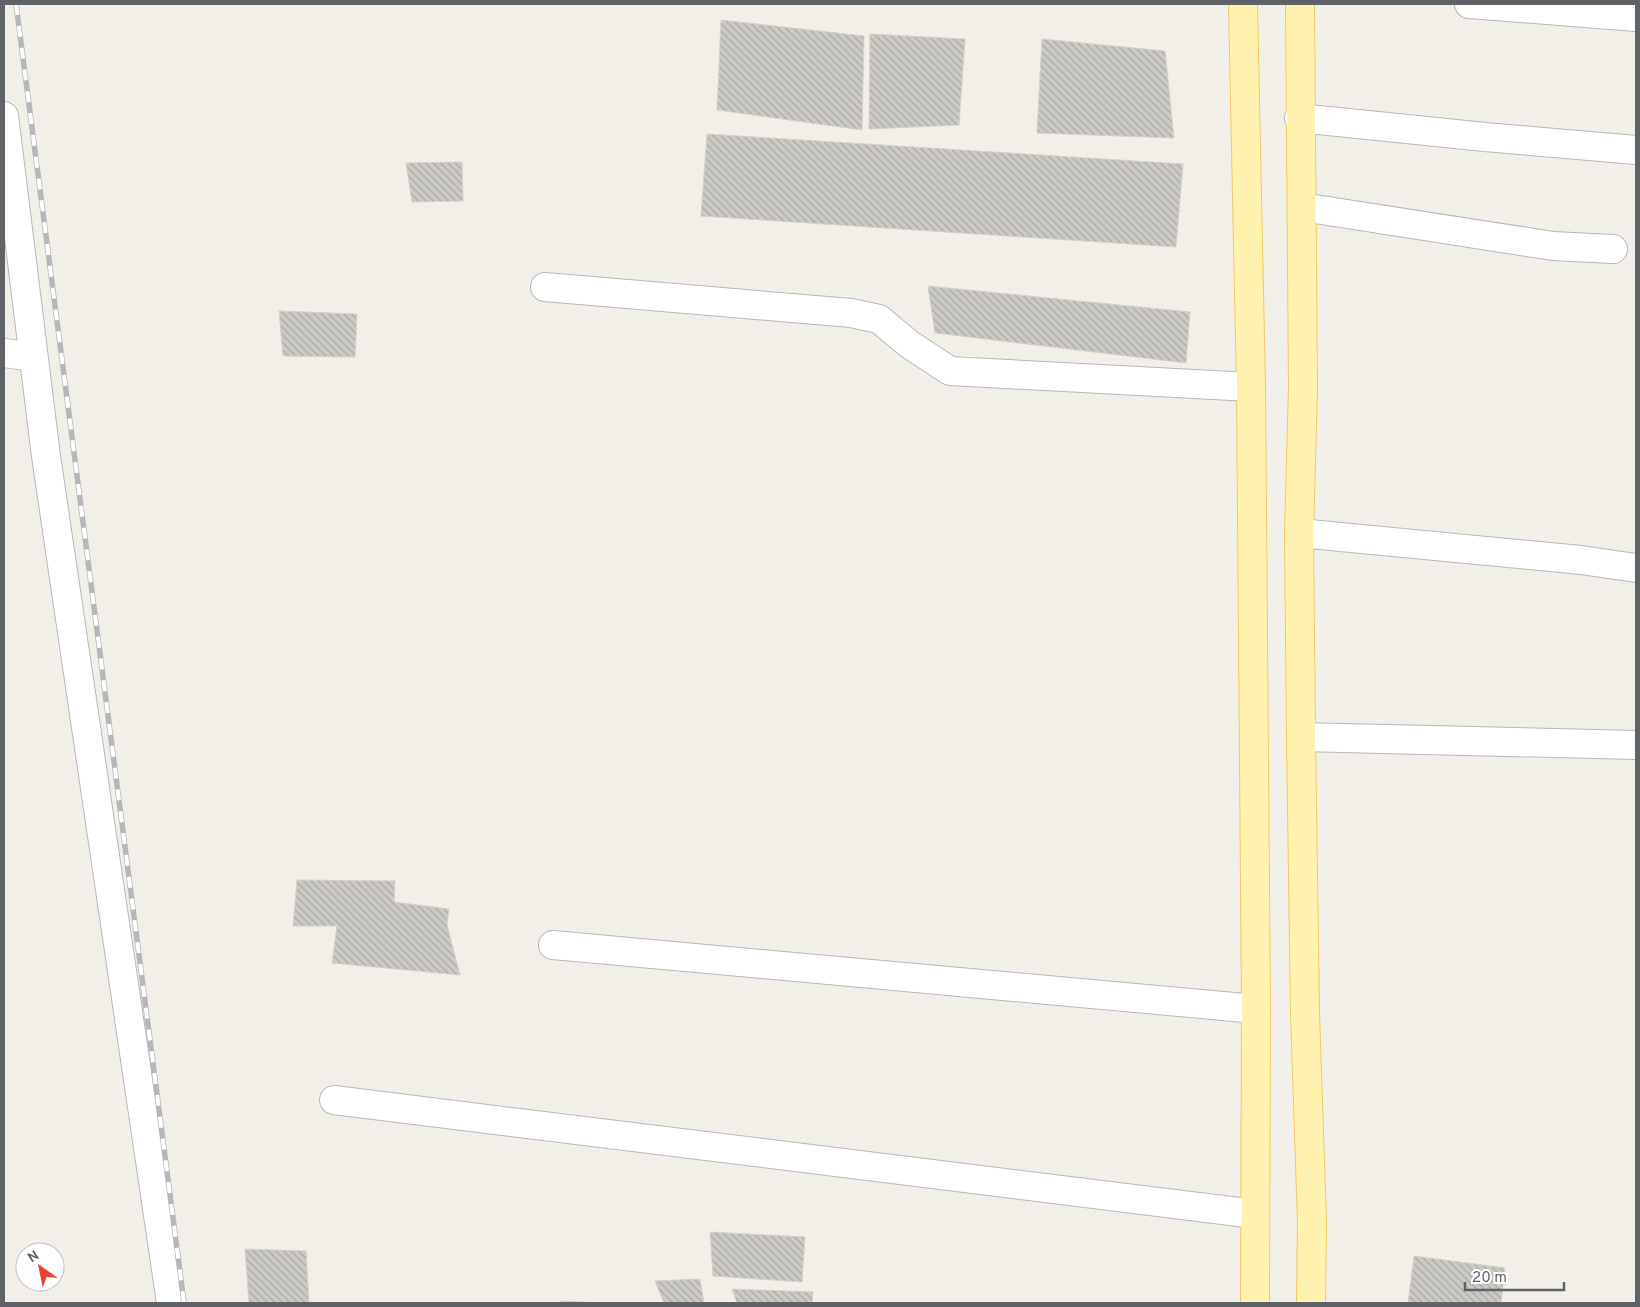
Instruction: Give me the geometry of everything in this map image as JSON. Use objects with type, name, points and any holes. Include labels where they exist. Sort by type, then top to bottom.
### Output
[{"type":"main road","points":[[1243,4],[1251,387],[1256,1009],[1255,1303]]},
{"type":"main road","points":[[1300,4],[1299,118],[1302,207],[1303,389],[1299,533],[1300,737],[1304,1003],[1312,1221],[1312,1303]]},
{"type":"street","points":[[1469,4],[1636,17]]},
{"type":"street","points":[[4,116],[46,456],[171,1303]]},
{"type":"street","points":[[1299,118],[1636,150]]},
{"type":"street","points":[[1302,207],[1553,246],[1613,249]]},
{"type":"street","points":[[545,287],[861,315],[879,319],[909,344],[950,371],[1251,387]]},
{"type":"street","points":[[4,353],[34,357]]},
{"type":"street","points":[[1299,533],[1581,560],[1636,568]]},
{"type":"street","points":[[1300,737],[1636,745]]},
{"type":"street","points":[[554,945],[1256,1009]]},
{"type":"street","points":[[334,1100],[1254,1214]]},
{"type":"building","points":[[721,20],[864,36],[862,130],[717,110]]},
{"type":"building","points":[[870,34],[965,39],[959,125],[869,129]]},
{"type":"building","points":[[1042,39],[1165,51],[1174,138],[1037,133]]},
{"type":"building","points":[[707,134],[1183,164],[1176,247],[701,216]]},
{"type":"building","points":[[462,162],[463,201],[412,202],[406,163]]},
{"type":"building","points":[[928,286],[1190,312],[1186,363],[935,333]]},
{"type":"building","points":[[279,311],[357,314],[355,357],[283,356]]},
{"type":"building","points":[[297,880],[395,881],[394,902],[449,909],[447,925],[460,975],[332,963],[337,926],[293,926]]},
{"type":"building","points":[[710,1232],[805,1237],[802,1282],[713,1276]]},
{"type":"building","points":[[245,1249],[306,1251],[309,1303],[249,1303]]},
{"type":"building","points":[[1414,1256],[1505,1268],[1501,1303],[1408,1303]]},
{"type":"building","points":[[700,1279],[704,1303],[664,1303],[655,1281]]},
{"type":"building","points":[[732,1289],[813,1292],[812,1303],[737,1303]]},
{"type":"building","points":[[561,1301],[602,1303],[561,1303]]},
{"type":"railway","points":[[16,4],[184,1303]]}]
